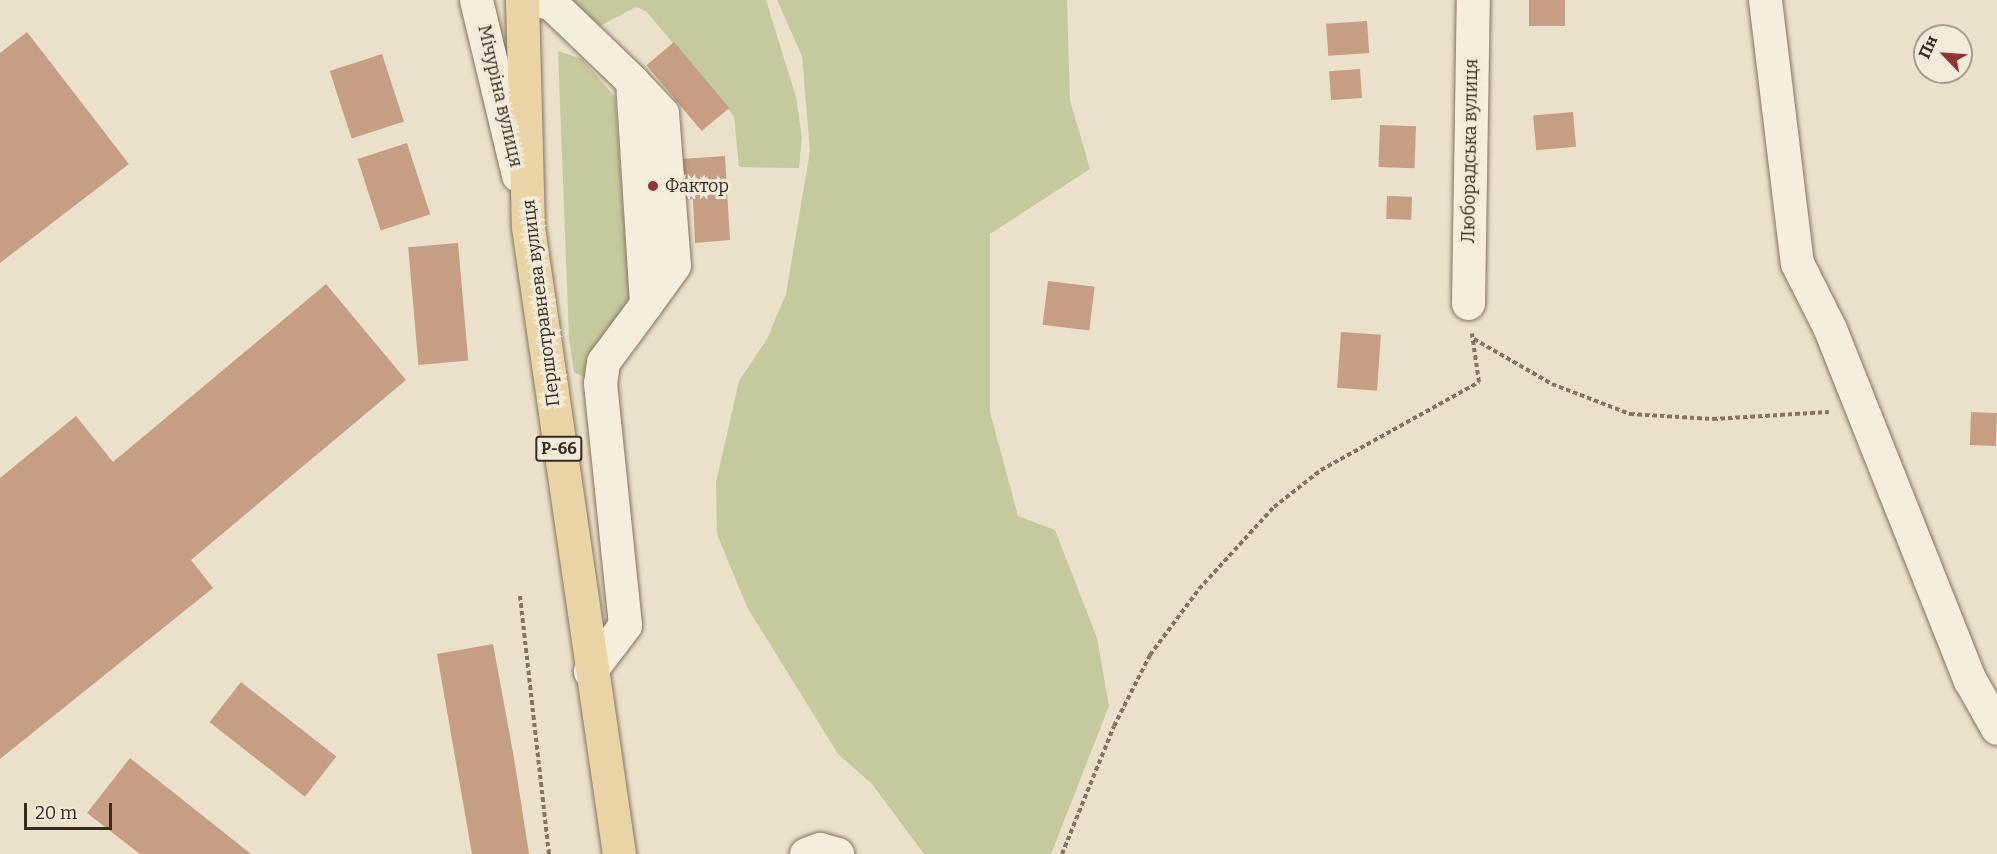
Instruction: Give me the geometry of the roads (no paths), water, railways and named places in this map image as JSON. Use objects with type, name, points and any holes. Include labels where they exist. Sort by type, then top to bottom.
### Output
[{"type":"main road","name":"Першотравнева вулиця","points":[[522,0],[528,227],[590,671],[619,854]]},
{"type":"street","name":"Мічуріна вулиця","points":[[476,0],[528,227]]},
{"type":"street","points":[[538,0],[552,4],[662,113],[674,265],[603,362],[600,383],[625,626],[590,671]]},
{"type":"street","name":"Люборадська вулиця","points":[[1468,303],[1473,0]]},
{"type":"street","points":[[1765,0],[1797,263],[1862,411],[1970,680],[1997,728]]},
{"type":"street","points":[[806,854],[820,849],[837,854]]},
{"type":"place","name":"Фактор","points":[[653,186]]}]
